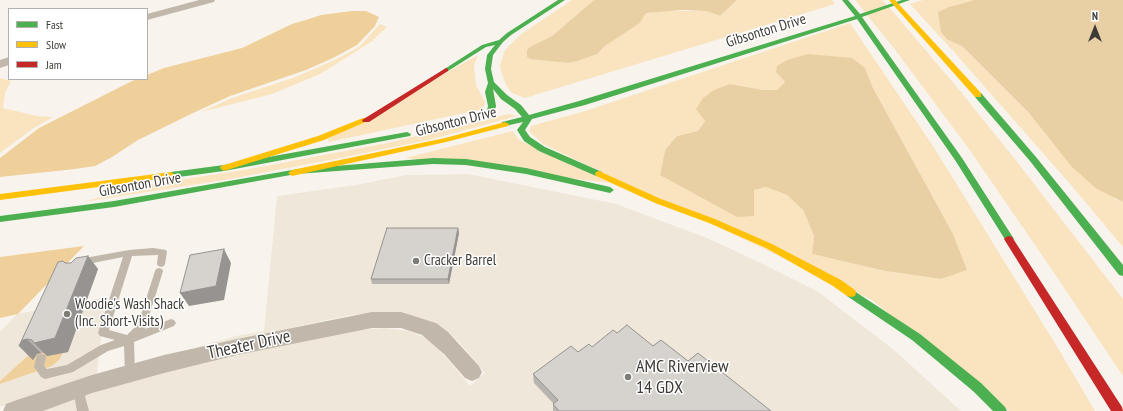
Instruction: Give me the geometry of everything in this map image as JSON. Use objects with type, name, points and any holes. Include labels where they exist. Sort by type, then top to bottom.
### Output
[{"type":"main road","points":[[224,168],[321,138],[361,122],[396,102],[484,46],[501,41],[562,0]]},
{"type":"main road","points":[[892,0],[939,51],[1033,159],[1123,272]]},
{"type":"main road","name":"Gibsonton Drive","points":[[0,219],[98,206],[298,172],[446,140],[528,119],[834,25],[907,0]]},
{"type":"main road","points":[[844,4],[858,4]]},
{"type":"main road","points":[[844,4],[867,28],[959,160],[1118,411]]},
{"type":"main road","points":[[501,41],[490,55],[488,69],[491,83],[504,97],[522,106],[528,119],[521,130],[527,139],[542,149],[658,201],[712,220],[770,246],[837,283],[916,337],[977,387],[1001,411]]},
{"type":"main road","name":"Gibsonton Drive","points":[[491,83],[489,92],[493,113],[522,106]]},
{"type":"main road","name":"Gibsonton Drive","points":[[0,197],[108,185],[224,168],[273,160],[417,131]]},
{"type":"main road","points":[[298,172],[433,161],[466,162],[526,171],[658,201]]},
{"type":"street","points":[[148,16],[210,0]]},
{"type":"street","name":"Theater Drive","points":[[14,411],[130,373],[237,347],[356,323],[388,320],[400,320],[429,330],[451,348],[472,372]]},
{"type":"lane","points":[[79,273],[90,260],[129,253],[153,251],[163,252],[160,268],[142,326],[129,340],[130,373]]},
{"type":"lane","points":[[129,253],[103,333],[129,340]]},
{"type":"lane","points":[[41,358],[39,367],[45,374],[56,373],[69,369],[105,348],[171,323]]},
{"type":"lane","points":[[78,389],[83,411]]},
{"type":"shaded area","points":[[572,0],[594,0],[552,36],[527,50],[527,57],[530,59],[567,63],[596,54],[605,46],[640,23],[646,13],[660,11],[706,11],[720,16],[737,0],[832,0],[835,4],[525,98],[512,93],[506,85],[500,65],[505,50],[520,35]]},
{"type":"shaded area","points":[[594,0],[737,0],[720,16],[706,11],[682,10],[646,13],[640,23],[605,46],[597,54],[574,62],[567,63],[538,60],[527,57],[527,50],[530,47],[552,36]]},
{"type":"shaded area","points":[[855,0],[882,0],[895,14],[961,92],[1018,163],[1123,299],[1123,376],[969,149],[893,47]]},
{"type":"shaded area","points":[[923,0],[974,0],[949,7],[948,40],[962,46],[1029,113],[1073,167],[1117,200],[1123,202],[1123,247],[1071,185],[910,4]]},
{"type":"shaded area","points":[[974,0],[1123,0],[1123,202],[1097,189],[1072,167],[1029,113],[962,46],[948,40],[941,32],[938,12],[949,7]]},
{"type":"shaded area","points":[[352,11],[366,11],[379,17],[375,26],[357,45],[333,58],[306,70],[230,96],[138,140],[95,166],[0,177],[0,158],[39,128],[134,80],[148,80],[148,75],[164,68],[242,48],[292,24],[321,15]]},
{"type":"shaded area","points":[[850,23],[933,146],[1061,353],[1095,411],[1009,411],[872,300],[543,144],[529,131],[531,126],[585,111]],"holes":[[[865,68],[873,88],[952,232],[941,279],[885,271],[812,254],[814,236],[803,210],[787,195],[766,187],[753,190],[754,216],[660,175],[665,150],[677,136],[698,131],[730,84],[763,90],[777,90],[785,82],[776,72]]]},
{"type":"shaded area","points":[[380,24],[387,27],[371,42],[320,74],[272,94],[201,112],[232,98],[293,78],[335,60],[359,47]]},
{"type":"shaded area","points":[[808,54],[852,58],[865,68],[873,88],[952,232],[967,270],[941,279],[885,271],[812,254],[814,236],[803,210],[787,195],[766,187],[754,190],[754,216],[737,217],[660,175],[665,150],[677,136],[698,131],[705,121],[696,109],[703,98],[714,90],[730,84],[763,90],[777,90],[785,82],[776,72],[777,66],[787,60]]},
{"type":"shaded area","points":[[478,55],[474,66],[476,85],[485,102],[483,109],[329,142],[328,139]]},
{"type":"shaded area","points":[[0,78],[11,81],[5,93],[3,108],[37,116],[53,117],[34,128],[0,153]]},
{"type":"shaded area","points":[[508,114],[517,116],[429,140],[230,179],[83,202],[147,185],[250,169],[387,143]]},
{"type":"shaded area","points":[[513,131],[519,140],[610,183],[405,158]]},
{"type":"shaded area","points":[[468,174],[616,204],[707,238],[763,264],[817,291],[894,350],[961,411],[38,411],[90,393],[198,363],[350,331],[385,328],[409,331],[423,337],[435,345],[470,386],[485,373],[459,342],[447,331],[433,322],[403,313],[389,312],[351,315],[191,349],[236,336],[264,331],[277,196],[356,185],[406,175]]},
{"type":"shaded area","points":[[84,246],[18,314],[0,318],[0,257]]},
{"type":"shaded area","points":[[106,297],[97,374],[102,373],[0,407],[0,384],[51,366],[59,360],[33,351],[0,381],[0,332],[17,314]]},
{"type":"shaded area","points":[[33,351],[64,351],[59,360],[52,366],[0,384],[0,381]]},
{"type":"building","name":"Cracker Barrel","points":[[387,228],[458,228],[448,279],[371,279]]},
{"type":"building","points":[[224,249],[216,286],[180,293],[190,255]]},
{"type":"building","points":[[88,256],[55,338],[34,343],[32,340],[27,339],[23,340],[19,346],[58,262],[63,261],[65,263],[71,263],[76,258]]},
{"type":"building","name":"AMC Riverview 14 GDX","points":[[627,325],[653,346],[661,340],[688,361],[698,353],[771,411],[559,411],[553,404],[558,400],[533,374],[571,346],[578,352],[589,344],[592,347],[613,330],[617,333]]},
{"type":"traffic: fast","points":[[562,0],[509,34],[501,41],[490,55],[488,69],[491,83],[504,97],[518,107],[528,119],[521,130],[527,139],[542,149],[599,174]]},
{"type":"traffic: fast","points":[[845,0],[867,27],[959,160],[1009,239]]},
{"type":"traffic: fast","points":[[505,124],[582,103],[834,25],[907,0]]},
{"type":"traffic: fast","points":[[446,70],[484,46],[501,41]]},
{"type":"traffic: fast","points":[[490,114],[492,106],[489,92],[491,83]]},
{"type":"traffic: fast","points":[[978,95],[1033,159],[1123,272]]},
{"type":"traffic: fast","points":[[171,175],[224,168],[407,134]]},
{"type":"traffic: fast","points":[[298,172],[433,161],[466,162],[526,171],[610,190]]},
{"type":"traffic: fast","points":[[0,219],[114,204],[292,173]]},
{"type":"traffic: fast","points":[[851,293],[916,337],[977,387],[1001,411]]},
{"type":"traffic: slow","points":[[892,0],[978,95]]},
{"type":"traffic: slow","points":[[224,168],[321,138],[366,120]]},
{"type":"traffic: slow","points":[[292,173],[446,140],[505,124]]},
{"type":"traffic: slow","points":[[599,174],[658,201],[712,221],[769,246],[837,283],[851,293]]},
{"type":"traffic: slow","points":[[0,197],[171,175]]},
{"type":"traffic: jam","points":[[366,120],[446,70]]},
{"type":"traffic: jam","points":[[1009,239],[1118,411]]},
{"type":"place","name":"Cracker Barrel","points":[[416,261]]},
{"type":"place","name":"Woodie's Wash Shack (Inc. Short-Visits)","points":[[67,314]]},
{"type":"place","name":"AMC Riverview 14 GDX","points":[[628,377]]}]
